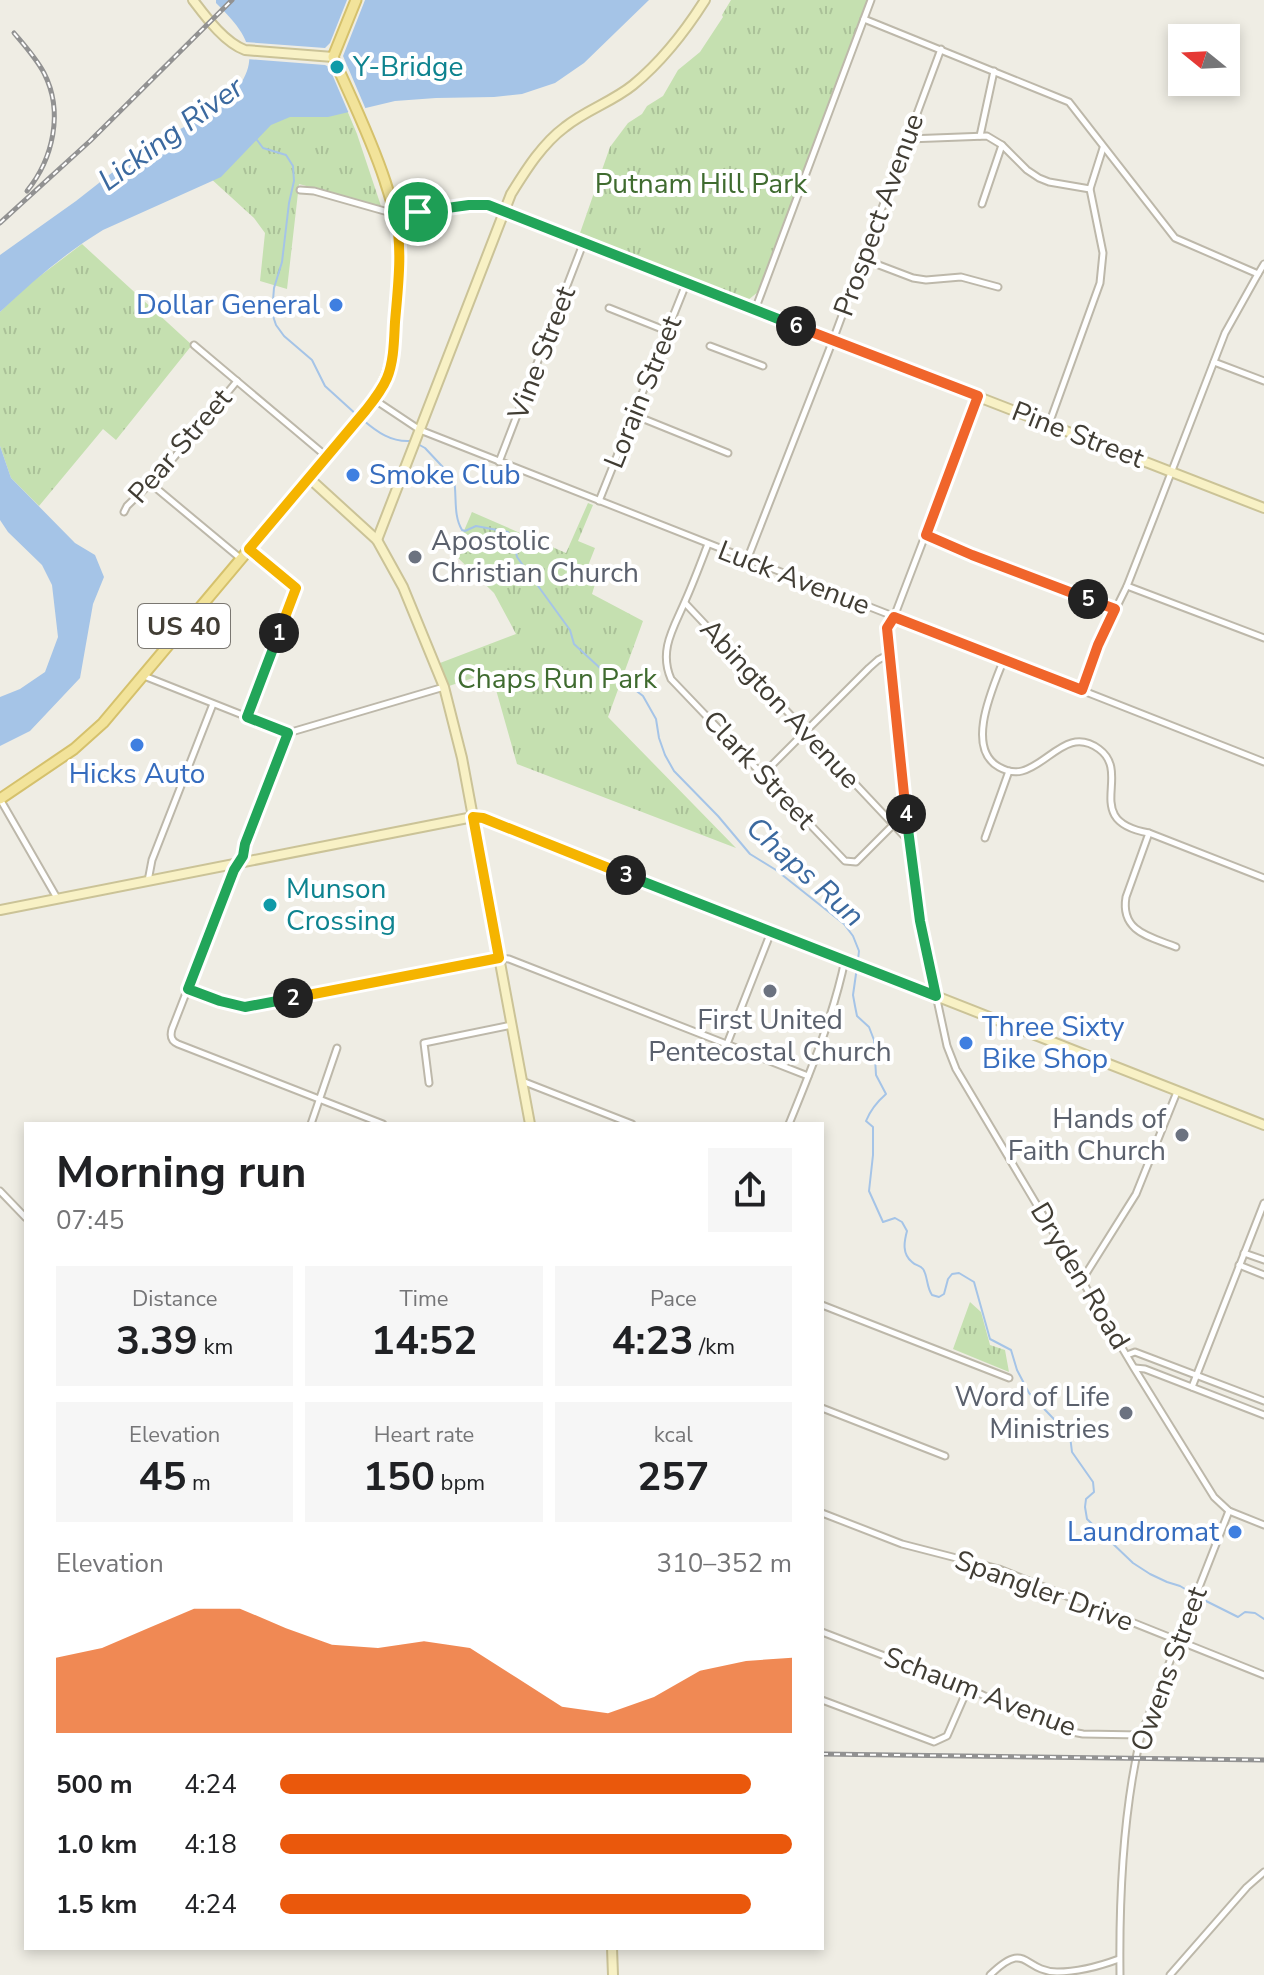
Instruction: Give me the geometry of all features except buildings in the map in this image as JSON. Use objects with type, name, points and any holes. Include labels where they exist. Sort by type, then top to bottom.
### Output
[{"type":"main road","points":[[333,57],[356,0]]},
{"type":"main road","name":"US 40","points":[[0,799],[88,739],[375,400],[388,375],[393,349],[399,261],[397,224],[379,163],[333,57]]},
{"type":"street","points":[[193,0],[237,47],[333,57]]},
{"type":"street","points":[[377,540],[517,183],[564,127],[634,84],[675,41],[705,0]]},
{"type":"street","points":[[755,310],[871,0]]},
{"type":"street","points":[[864,19],[1069,102],[1175,238],[1258,274]]},
{"type":"street","name":"Prospect Avenue","points":[[747,560],[941,49]]},
{"type":"street","points":[[980,136],[994,71]]},
{"type":"street","points":[[908,139],[987,136],[1002,145],[1039,178],[1090,189]]},
{"type":"street","points":[[982,204],[1002,145]]},
{"type":"street","points":[[1049,424],[1100,283],[1103,253],[1090,189],[1104,147]]},
{"type":"street","points":[[300,190],[314,191],[395,214]]},
{"type":"street","name":"Pine Street","points":[[395,214],[479,204],[504,210],[1264,508]]},
{"type":"street","name":"Vine Street","points":[[499,462],[584,243]]},
{"type":"street","points":[[863,259],[913,278],[961,277],[998,287]]},
{"type":"street","points":[[1082,690],[1098,645],[1127,586],[1225,333],[1264,264]]},
{"type":"street","name":"Lorain Street","points":[[599,501],[686,283]]},
{"type":"street","points":[[609,308],[667,331]]},
{"type":"street","points":[[194,345],[327,456]]},
{"type":"street","points":[[710,346],[763,366]]},
{"type":"street","points":[[1214,362],[1264,381]]},
{"type":"street","name":"Pear Street","points":[[124,512],[162,472],[237,381]]},
{"type":"street","name":"Dryden Road","points":[[978,396],[894,617],[887,628],[908,839],[920,921],[951,1060],[1214,1497],[1229,1511],[1264,1525]]},
{"type":"street","name":"Luck Avenue","points":[[375,400],[419,434],[499,462],[1262,762]]},
{"type":"street","points":[[634,415],[728,453]]},
{"type":"street","points":[[309,478],[377,540],[403,587],[444,687],[473,817],[530,1122]]},
{"type":"street","points":[[150,483],[241,559]]},
{"type":"street","points":[[926,535],[1115,609]]},
{"type":"street","points":[[685,603],[708,544]]},
{"type":"street","points":[[247,717],[296,588],[249,549]]},
{"type":"street","points":[[1127,586],[1264,638]]},
{"type":"street","name":"Clark Street","points":[[685,603],[665,654],[666,665],[675,684],[845,861],[856,862],[893,825]]},
{"type":"street","name":"Abington Avenue","points":[[685,603],[908,839]]},
{"type":"street","points":[[763,774],[878,660],[891,653]]},
{"type":"street","points":[[1004,659],[985,712],[984,745],[990,761],[1009,771],[1021,771],[1066,744],[1088,743],[1104,753],[1108,762],[1111,804],[1118,822],[1264,878]]},
{"type":"street","points":[[143,676],[288,733],[444,687]]},
{"type":"street","points":[[148,881],[152,860],[213,704]]},
{"type":"street","points":[[288,733],[172,1029],[172,1040],[378,1122]]},
{"type":"street","points":[[1262,762],[1264,753]]},
{"type":"street","points":[[985,838],[1009,771]]},
{"type":"street","points":[[0,799],[58,899]]},
{"type":"street","points":[[0,910],[473,817],[483,818],[1264,1125]]},
{"type":"street","points":[[1149,833],[1126,897],[1126,916],[1130,924],[1143,934],[1176,947]]},
{"type":"street","points":[[727,1044],[771,931]]},
{"type":"street","points":[[188,989],[245,1007],[499,958],[509,959],[808,1076]]},
{"type":"street","points":[[790,1122],[834,1007],[848,961]]},
{"type":"street","points":[[429,1083],[424,1043],[512,1025]]},
{"type":"street","points":[[312,1122],[337,1048]]},
{"type":"street","points":[[522,1081],[627,1122]]},
{"type":"street","points":[[1082,1280],[1136,1194],[1178,1091]]},
{"type":"street","points":[[0,1191],[24,1216]]},
{"type":"street","points":[[1192,1387],[1264,1203]]},
{"type":"street","points":[[1244,1253],[1264,1260]]},
{"type":"street","points":[[1239,1265],[1264,1275]]},
{"type":"street","points":[[824,1306],[1009,1378]]},
{"type":"street","points":[[1126,1355],[1135,1352],[1264,1401]]},
{"type":"street","points":[[1134,1368],[1145,1369],[1264,1415]]},
{"type":"street","points":[[824,1409],[945,1456]]},
{"type":"street","name":"Owens Street","points":[[1120,1975],[1123,1856],[1131,1782],[1141,1735],[1229,1511]]},
{"type":"street","name":"Spangler Drive","points":[[824,1514],[902,1544],[999,1569],[1264,1675]]},
{"type":"street","name":"Schaum Avenue","points":[[824,1633],[968,1688],[1067,1731],[1141,1735]]},
{"type":"street","points":[[824,1701],[934,1742],[947,1736],[968,1688]]},
{"type":"street","points":[[1170,1975],[1247,1887],[1264,1872]]},
{"type":"street","points":[[612,1950],[613,1975]]},
{"type":"street","points":[[990,1975],[1004,1963],[1019,1957],[1054,1972],[1099,1966],[1119,1959]]},
{"type":"green space","name":"Putnam Hill Park","points":[[731,0],[867,0],[758,292],[748,300],[580,233],[610,147],[628,123],[663,96],[678,70],[700,52]]},
{"type":"green space","points":[[329,67],[357,134],[381,206],[299,184],[287,289],[260,281],[265,233],[254,218],[186,156]]},
{"type":"green space","points":[[82,244],[192,345],[116,440],[103,429],[39,506],[11,478],[0,446],[0,312],[28,285]]},
{"type":"green space","name":"Chaps Run Park","points":[[588,503],[593,505],[578,541],[595,548],[584,576],[596,581],[592,594],[643,621],[608,717],[736,848],[517,764],[491,672],[449,686],[440,663],[516,634],[494,593],[454,554],[472,512],[566,553]]},
{"type":"green space","points":[[970,1302],[981,1312],[990,1345],[1005,1350],[1009,1372],[953,1349]]},
{"type":"water","name":"Licking River","points":[[216,0],[649,0],[584,63],[555,83],[522,94],[395,101],[328,117],[290,117],[271,125],[221,177],[103,230],[49,268],[0,312],[0,255],[127,161],[143,154],[154,143],[231,102],[232,85],[239,86],[246,74],[249,51],[241,31]]},
{"type":"water","points":[[0,446],[11,478],[75,543],[95,555],[104,577],[93,604],[80,678],[30,731],[0,746],[0,697],[20,689],[45,672],[58,637],[52,585],[42,565],[0,520]]},
{"type":"pier","name":"Y-Bridge","points":[[347,0],[365,0],[343,56],[367,112],[350,116],[329,67],[325,65],[246,59],[245,42],[325,48],[330,43]]},
{"type":"waterway","name":"Chaps Run","points":[[257,140],[263,148],[286,155],[293,166],[294,181],[282,262],[274,288],[272,313],[276,325],[312,360],[325,386],[358,416]]},
{"type":"waterway","name":"Chaps Run","points":[[363,420],[385,435],[410,441]]},
{"type":"waterway","name":"Chaps Run","points":[[416,443],[425,448],[454,479],[456,512],[462,530],[476,526],[508,532],[517,557],[570,630],[574,644],[607,674],[625,682],[643,696],[656,719],[659,738],[674,771],[750,854],[776,870],[844,924],[859,951],[858,960]]},
{"type":"waterway","name":"Chaps Run","points":[[857,967],[853,995],[857,1016],[869,1027],[874,1040],[876,1075],[886,1094],[874,1106],[866,1121],[873,1127],[869,1191],[883,1222],[895,1218],[902,1222],[907,1231],[905,1252],[913,1263],[923,1269],[932,1295],[939,1297],[944,1294],[952,1274],[959,1273],[974,1282],[990,1339],[1011,1350],[1029,1393],[1070,1436],[1072,1452],[1093,1482],[1094,1492],[1086,1499],[1087,1519],[1133,1563],[1150,1574],[1238,1617],[1245,1612],[1255,1613],[1264,1619]]},
{"type":"railway","points":[[0,223],[90,141],[232,0]]},
{"type":"railway","points":[[14,33],[44,73],[53,103],[53,135],[49,150],[27,191]]},
{"type":"railway","points":[[824,1754],[1264,1760]]},
{"type":"place","name":"Y-Bridge","points":[[337,67]]},
{"type":"place","name":"Dollar General","points":[[336,305]]},
{"type":"place","name":"Smoke Club","points":[[353,475]]},
{"type":"place","name":"Apostolic Christian Church","points":[[415,557]]},
{"type":"place","name":"Hicks Auto","points":[[137,745]]},
{"type":"place","name":"Munson Crossing","points":[[270,905]]},
{"type":"place","name":"First United Pentecostal Church","points":[[770,991]]},
{"type":"place","name":"Three Sixty Bike Shop","points":[[966,1043]]},
{"type":"place","name":"Hands of Faith Church","points":[[1182,1135]]},
{"type":"place","name":"Word of Life Ministries","points":[[1126,1413]]},
{"type":"place","name":"Laundromat","points":[[1235,1532]]},
{"type":"route","points":[[479,204],[504,210],[978,396],[926,535],[1115,609],[1082,690],[894,617],[887,628],[908,839],[920,921],[936,996],[483,818],[473,817],[499,958],[245,1007],[188,989],[234,870],[243,856],[288,733],[247,717],[296,588],[249,549],[383,387],[393,349],[398,290],[399,251],[395,214],[418,212],[479,204]]}]
